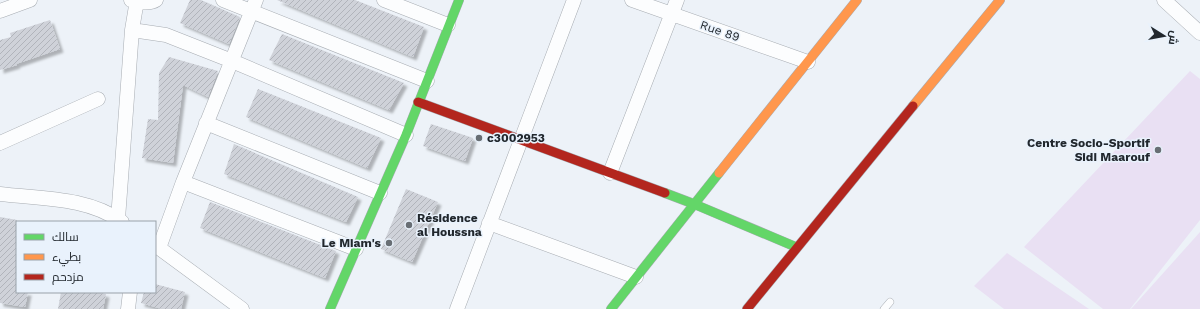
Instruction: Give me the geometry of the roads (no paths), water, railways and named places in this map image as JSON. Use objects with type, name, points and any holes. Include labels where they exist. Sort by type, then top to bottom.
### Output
[{"type":"street","points":[[0,11],[30,0]]},
{"type":"street","points":[[120,220],[135,1],[153,2],[156,0]]},
{"type":"street","points":[[223,0],[254,6],[427,80]]},
{"type":"street","points":[[384,0],[448,26]]},
{"type":"street","points":[[330,309],[406,135],[459,0]]},
{"type":"street","points":[[457,309],[574,0]]},
{"type":"street","name":"Rue 89","points":[[632,0],[808,62]]},
{"type":"street","points":[[610,174],[677,0]]},
{"type":"street","points":[[611,309],[857,0]]},
{"type":"street","points":[[747,309],[796,247],[1000,0]]},
{"type":"street","points":[[1164,0],[1200,33]]},
{"type":"street","points":[[242,309],[157,246],[254,6]]},
{"type":"street","points":[[132,30],[166,35],[232,61],[406,135]]},
{"type":"street","points":[[0,143],[98,99]]},
{"type":"street","points":[[418,102],[694,204],[796,247]]},
{"type":"street","points":[[206,123],[380,194]]},
{"type":"street","points":[[182,182],[356,249]]},
{"type":"street","points":[[0,194],[86,204],[110,213],[120,220]]},
{"type":"street","points":[[489,223],[636,277]]},
{"type":"street","points":[[128,309],[130,293]]},
{"type":"lane","points":[[884,309],[890,302]]},
{"type":"place","name":"c3002953","points":[[479,138]]},
{"type":"place","name":"Centre Socio-Sportif Sidi Maarouf","points":[[1158,150]]},
{"type":"place","name":"Résidence al Houssna","points":[[409,225]]},
{"type":"place","name":"Le Miam's","points":[[389,243]]}]
